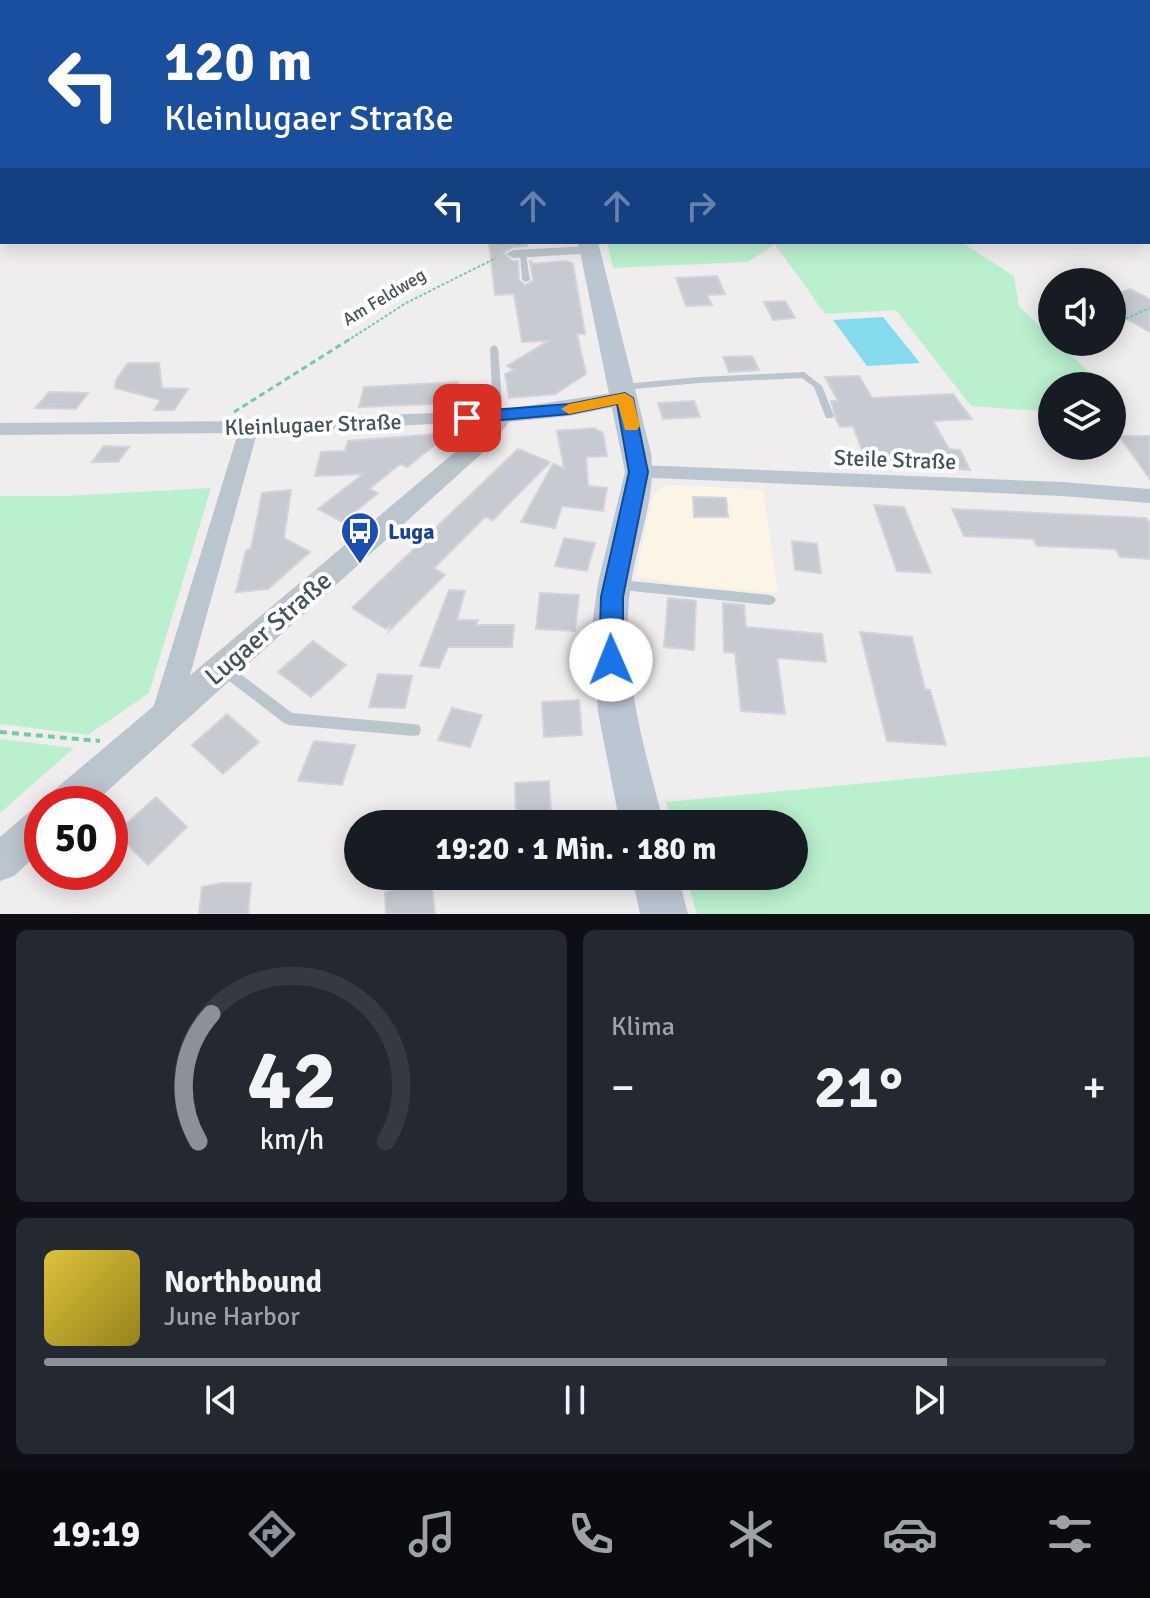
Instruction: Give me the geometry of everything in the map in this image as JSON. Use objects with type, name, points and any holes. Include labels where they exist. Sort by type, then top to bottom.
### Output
[{"type":"main road","points":[[589,246],[639,472],[615,585],[609,637],[612,684],[639,810]]},
{"type":"main road","points":[[658,890],[664,914]]},
{"type":"street","points":[[518,254],[589,246]]},
{"type":"street","name":"Kleinlugaer Straße","points":[[0,429],[249,427],[500,416],[569,409],[623,393]]},
{"type":"street","name":"Lugaer Straße","points":[[87,786],[482,441],[500,416]]},
{"type":"street","points":[[165,717],[249,427]]},
{"type":"street","name":"Steile Straße","points":[[639,472],[1150,496]]},
{"type":"street","points":[[0,862],[24,841]]},
{"type":"lane","points":[[518,254],[526,280]]},
{"type":"lane","points":[[494,348],[500,416]]},
{"type":"lane","points":[[623,393],[699,380],[804,375],[818,386],[829,416]]},
{"type":"lane","points":[[615,585],[770,600]]},
{"type":"lane","points":[[222,667],[289,719],[414,730]]},
{"type":"path","name":"Am Feldweg","points":[[216,427],[236,411],[406,303],[487,261],[518,254]]},
{"type":"path","points":[[1126,319],[1150,308]]},
{"type":"path","points":[[0,732],[135,744]]},
{"type":"shaded area","points":[[661,487],[763,490],[778,593],[685,585],[636,576],[652,499]]},
{"type":"green space","points":[[607,244],[775,244],[748,262],[613,268]]},
{"type":"green space","points":[[775,244],[964,244],[1014,276],[1019,307],[1038,324],[1038,356],[1072,356],[1089,372],[1038,372],[1038,411],[971,406],[896,310],[825,314]]},
{"type":"green space","points":[[211,488],[149,693],[88,735],[0,724],[0,496],[66,496]]},
{"type":"green space","points":[[0,739],[74,748],[31,786],[24,786],[24,792],[0,813]]},
{"type":"green space","points":[[1150,756],[1150,914],[697,914],[690,890],[808,890],[808,810],[668,810],[666,802]]},
{"type":"water","points":[[883,317],[920,363],[867,366],[833,320]]},
{"type":"building","points":[[489,244],[526,244],[503,253],[512,261],[518,261],[519,280],[525,285],[533,281],[530,260],[532,264],[566,261],[573,264],[585,334],[577,334],[586,374],[555,394],[509,398],[505,374],[514,370],[507,366],[548,341],[522,342],[514,294],[495,295]]},
{"type":"building","points":[[717,276],[725,294],[707,295],[712,305],[686,306],[676,278]]},
{"type":"building","points":[[1130,289],[1150,299],[1150,332],[1126,319],[1126,290]]},
{"type":"building","points":[[785,301],[795,318],[773,320],[764,302]]},
{"type":"building","points":[[752,356],[759,370],[729,372],[723,357]]},
{"type":"building","points":[[128,363],[159,363],[162,388],[188,389],[174,410],[154,410],[161,400],[115,388],[116,380]]},
{"type":"building","points":[[859,376],[872,398],[953,394],[972,419],[933,421],[949,449],[960,450],[970,470],[868,466],[853,426],[840,427],[836,419],[831,401],[838,401],[825,377]]},
{"type":"building","points":[[458,382],[457,403],[359,407],[364,387]]},
{"type":"building","points":[[49,392],[88,393],[76,409],[35,408]]},
{"type":"building","points":[[694,401],[700,417],[663,419],[658,403]]},
{"type":"building","points":[[594,428],[603,433],[607,456],[586,457],[588,486],[607,488],[603,511],[562,506],[555,528],[521,522],[553,464],[564,468],[557,431]]},
{"type":"building","points":[[450,433],[407,467],[400,464],[369,489],[378,493],[343,522],[318,509],[363,474],[315,476],[321,452],[345,451],[348,441]]},
{"type":"building","points":[[1126,436],[1150,436],[1150,479],[1126,446]]},
{"type":"building","points":[[104,446],[129,447],[118,462],[92,462]]},
{"type":"building","points":[[518,449],[550,462],[493,520],[485,517],[434,568],[445,575],[389,631],[391,624],[386,629],[352,608]]},
{"type":"building","points":[[291,490],[284,538],[310,552],[268,589],[236,592],[246,550],[251,549],[262,493]]},
{"type":"building","points":[[693,497],[726,498],[728,517],[694,517]]},
{"type":"building","points":[[874,505],[904,507],[931,573],[897,571]]},
{"type":"building","points":[[952,509],[1146,518],[1150,524],[1150,559],[1120,557],[1115,549],[1037,546],[1033,539],[964,536]]},
{"type":"building","points":[[564,538],[595,543],[587,571],[555,566]]},
{"type":"building","points":[[792,541],[817,544],[821,573],[795,570]]},
{"type":"building","points":[[449,590],[465,591],[457,620],[478,620],[476,625],[514,625],[512,647],[448,647],[439,668],[420,666]]},
{"type":"building","points":[[540,593],[579,595],[575,631],[536,629]]},
{"type":"building","points":[[668,598],[696,601],[694,650],[664,647]]},
{"type":"building","points":[[723,603],[744,605],[746,627],[822,634],[826,662],[777,658],[785,714],[741,711],[735,653],[724,652]]},
{"type":"building","points":[[860,632],[912,637],[925,689],[930,690],[946,745],[887,741]]},
{"type":"building","points":[[313,641],[346,665],[311,697],[278,672]]},
{"type":"building","points":[[378,674],[412,676],[405,708],[369,707]]},
{"type":"building","points":[[579,700],[582,735],[544,737],[542,702]]},
{"type":"building","points":[[452,708],[482,715],[470,747],[438,740]]},
{"type":"building","points":[[227,714],[259,742],[223,774],[192,745]]},
{"type":"building","points":[[314,741],[355,745],[342,785],[298,781]]},
{"type":"building","points":[[549,781],[551,810],[516,810],[515,783]]},
{"type":"building","points":[[156,797],[187,827],[148,865],[128,845],[128,822]]},
{"type":"building","points":[[251,883],[248,914],[199,914],[202,887]]},
{"type":"building","points":[[432,890],[435,914],[386,914],[385,892]]},
{"type":"slow traffic","points":[[569,409],[625,398],[631,426]]},
{"type":"place","name":"Luga","points":[[360,565]]},
{"type":"route","points":[[467,418],[569,409],[625,398],[639,472],[612,597],[611,660]]}]
